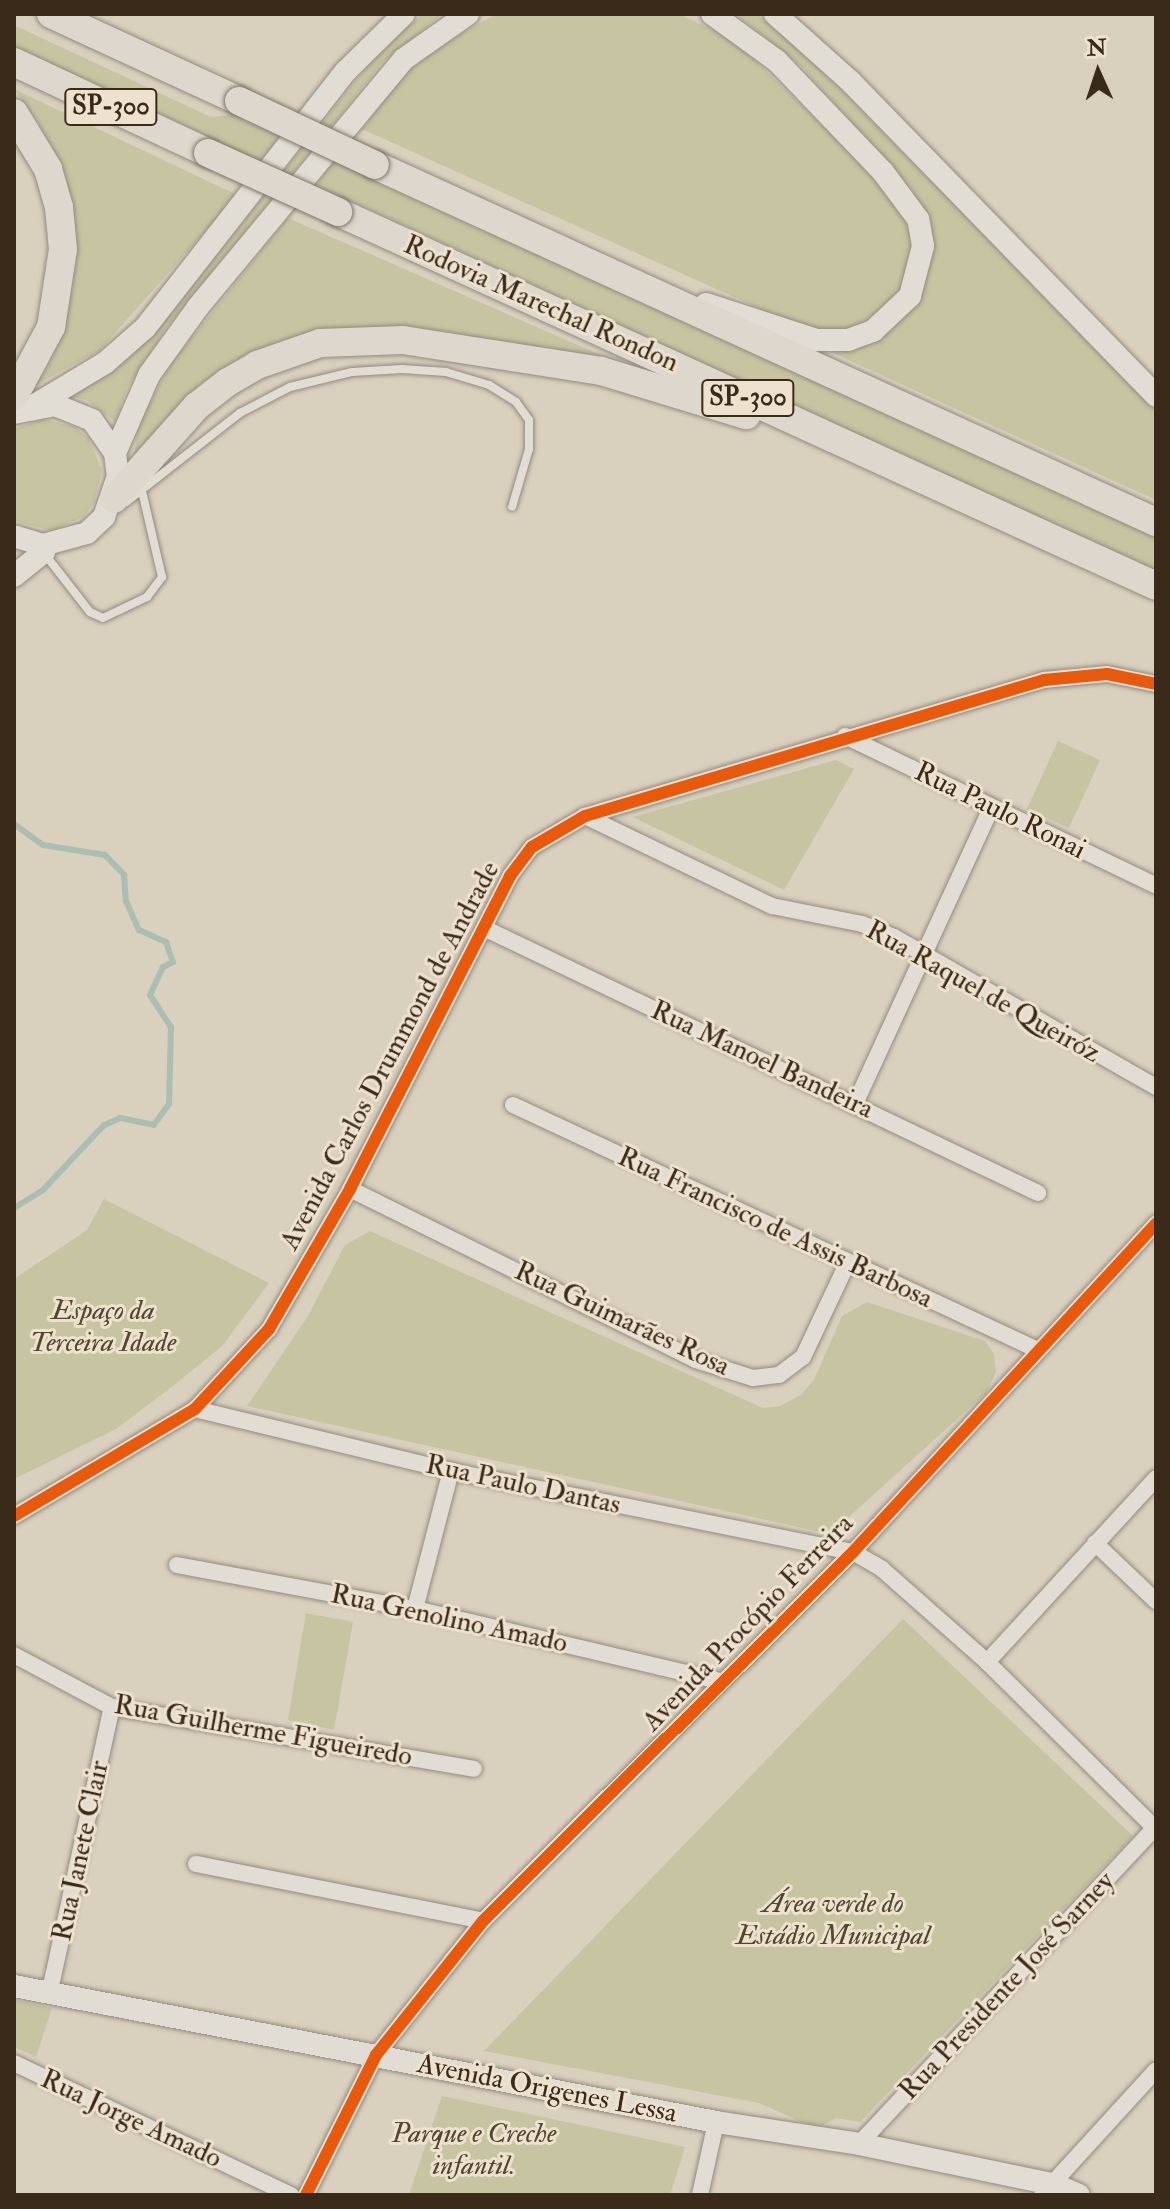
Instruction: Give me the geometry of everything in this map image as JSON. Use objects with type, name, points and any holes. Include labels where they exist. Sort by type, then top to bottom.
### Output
[{"type":"highway","name":"Rodovia Marechal Rondon","points":[[51,14],[572,257],[1156,522]]},
{"type":"highway","name":"Rodovia Marechal Rondon","points":[[14,62],[1156,586]]},
{"type":"highway","points":[[14,113],[48,169],[59,207],[63,249],[51,327],[21,405]]},
{"type":"highway","points":[[109,508],[197,406],[228,382],[290,351],[355,339],[403,340],[637,379],[915,474]]},
{"type":"street","points":[[21,405],[105,363],[145,328],[346,71],[404,14]]},
{"type":"street","points":[[14,576],[44,548],[87,533],[109,508],[115,453],[149,375],[191,316],[404,59],[468,14]]},
{"type":"street","points":[[572,257],[817,340],[848,340],[873,331],[910,296],[923,246],[906,197],[777,61],[712,14]]},
{"type":"street","points":[[775,14],[850,81],[1156,396]]},
{"type":"street","points":[[21,405],[55,405],[92,420],[115,453]]},
{"type":"street","points":[[14,536],[44,548]]},
{"type":"street","name":"Avenida Carlos Drummond de Andrade","points":[[14,1516],[195,1409],[269,1329],[350,1189],[486,929],[510,876],[532,847],[585,816],[845,736],[1044,680],[1107,674],[1156,684]]},
{"type":"street","name":"Rua Paulo Ronai","points":[[845,736],[1156,886]]},
{"type":"street","points":[[855,1104],[921,953],[991,808]]},
{"type":"street","name":"Rua Raquel de Queiróz","points":[[585,816],[772,906],[862,924],[921,953],[1156,1087]]},
{"type":"street","name":"Rua Manoel Bandeira","points":[[486,929],[1038,1193]]},
{"type":"street","name":"Rua Francisco de Assis Barbosa","points":[[513,1105],[847,1264],[1038,1350]]},
{"type":"street","name":"Rua Guimarães Rosa","points":[[350,1189],[696,1360],[753,1378],[779,1375],[803,1357],[847,1264]]},
{"type":"street","name":"Avenida Procópio Ferreira","points":[[306,2195],[376,2055],[483,1921],[720,1681],[853,1552],[1156,1224]]},
{"type":"street","name":"Rua Paulo Dantas","points":[[195,1409],[451,1471],[853,1552]]},
{"type":"street","points":[[415,1609],[451,1471]]},
{"type":"street","points":[[987,1662],[1156,1478]]},
{"type":"street","points":[[1095,1543],[1156,1601]]},
{"type":"street","points":[[853,1552],[882,1569],[987,1662],[1156,1828]]},
{"type":"street","name":"Rua Genolino Amado","points":[[177,1565],[415,1609],[720,1681]]},
{"type":"street","name":"Rua Guilherme Figueiredo","points":[[14,1655],[112,1707],[474,1769]]},
{"type":"street","name":"Rua Janete Clair","points":[[49,1995],[112,1707]]},
{"type":"street","name":"Rua Presidente José Sarney","points":[[859,2144],[1156,1828]]},
{"type":"street","points":[[196,1864],[483,1921]]},
{"type":"street","name":"Avenida Origenes Lessa","points":[[14,1986],[716,2122],[859,2144],[1079,2195]]},
{"type":"street","name":"Rua Jorge Amado","points":[[14,2063],[291,2195]]},
{"type":"street","points":[[1048,2189],[1156,2070]]},
{"type":"street","points":[[700,2195],[716,2122]]},
{"type":"lane","points":[[109,508],[142,491],[240,413],[290,387],[352,372],[402,369],[446,372],[489,385],[516,402],[529,420],[529,449],[512,507]]},
{"type":"lane","points":[[44,548],[90,612],[103,618],[147,597],[162,577],[142,491]]},
{"type":"green space","points":[[422,14],[442,14],[383,62],[167,327],[128,386],[115,422],[86,400],[66,396],[120,365],[162,324],[377,54]]},
{"type":"green space","points":[[496,14],[679,14],[734,40],[892,193],[911,235],[912,262],[904,285],[870,323],[850,330],[807,330],[362,129],[397,82],[429,52]]},
{"type":"green space","points":[[736,14],[757,14],[808,56],[1156,409],[1156,500],[833,353],[885,334],[917,300],[931,259],[926,216],[912,189],[800,65]]},
{"type":"green space","points":[[14,25],[211,117],[230,115],[281,137],[259,161],[14,47]]},
{"type":"green space","points":[[14,89],[237,195],[100,350],[34,386],[48,366],[67,314],[74,248],[65,179],[38,122]]},
{"type":"green space","points":[[332,161],[1156,533],[1156,573],[317,185]]},
{"type":"green space","points":[[288,218],[603,356],[604,362],[302,337],[133,463],[138,427],[169,366]]},
{"type":"green space","points":[[43,419],[75,427],[88,438],[102,470],[94,503],[83,517],[52,531],[14,521],[14,429]]},
{"type":"green space","points":[[1058,741],[1100,760],[1069,828],[1027,809]]},
{"type":"green space","points":[[836,760],[854,769],[784,890],[633,817]]},
{"type":"green space","name":"Espaço da Terceira Idade","points":[[104,1199],[269,1283],[222,1346],[173,1386],[116,1429],[14,1479],[14,1279],[87,1230]]},
{"type":"green space","points":[[370,1231],[763,1408],[780,1406],[801,1395],[814,1380],[842,1316],[867,1302],[985,1341],[994,1354],[996,1372],[986,1393],[830,1534],[247,1406],[308,1316],[345,1245]]},
{"type":"green space","points":[[306,1613],[353,1622],[334,1730],[288,1720]]},
{"type":"green space","name":"Área verde do Estádio Municipal","points":[[903,1619],[1133,1836],[860,2122],[836,2118],[817,2129],[759,2103],[484,2051]]},
{"type":"green space","points":[[14,2000],[52,2008],[36,2057],[14,2047]]},
{"type":"green space","name":"Parque e Creche infantil.","points":[[442,2096],[685,2147],[670,2195],[409,2195]]},
{"type":"waterway","points":[[14,824],[43,845],[105,855],[124,875],[126,901],[139,930],[166,942],[173,962],[163,967],[150,995],[171,1027],[169,1104],[154,1125],[120,1118],[104,1125],[43,1190],[14,1208]]},
{"type":"cycle path","points":[[14,1516],[195,1409],[269,1329],[350,1189],[510,876],[532,847],[585,816],[1044,680],[1107,674],[1156,684]]},
{"type":"cycle path","points":[[306,2195],[376,2055],[483,1921],[853,1552],[1156,1224]]}]
